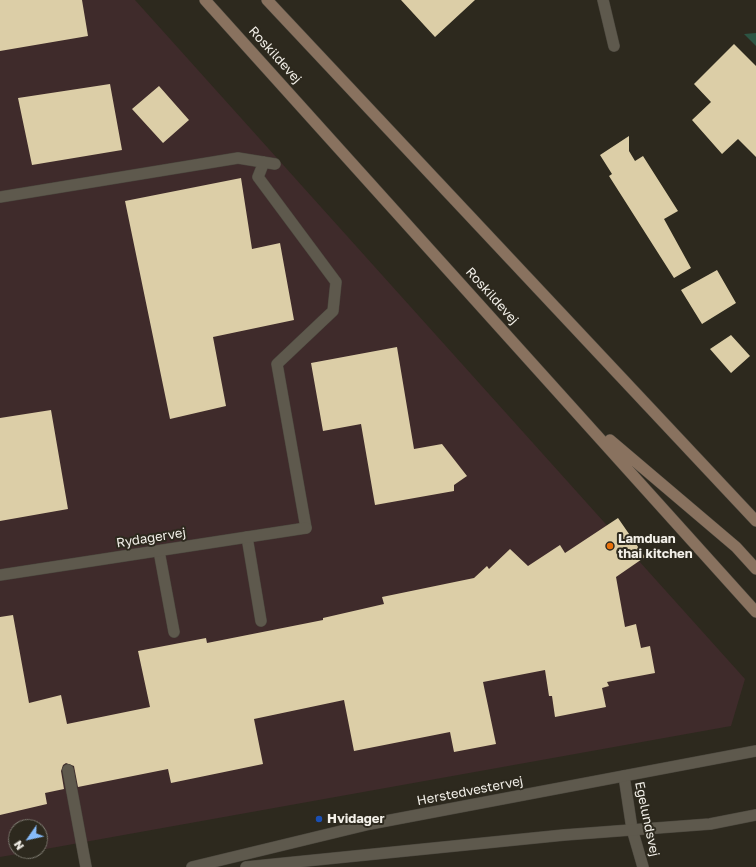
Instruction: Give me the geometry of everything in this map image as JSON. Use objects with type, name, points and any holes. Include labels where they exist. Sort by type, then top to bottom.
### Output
[{"type":"main road","name":"Roskildevej","points":[[205,0],[578,412],[756,612]]},
{"type":"main road","points":[[267,0],[756,521]]},
{"type":"main road","points":[[578,412],[736,547],[756,569]]},
{"type":"street","points":[[603,0],[614,46]]},
{"type":"street","points":[[0,197],[238,158],[275,164]]},
{"type":"street","name":"Rydagervej","points":[[0,575],[306,528],[277,364],[333,311],[336,282],[258,177],[264,162]]},
{"type":"street","points":[[247,537],[262,621]]},
{"type":"street","points":[[159,550],[174,632]]},
{"type":"street","name":"Herstedvestervej","points":[[192,867],[370,824],[756,751]]},
{"type":"street","points":[[68,770],[86,867]]},
{"type":"street","name":"Egelundsvej","points":[[624,776],[632,830],[643,867]]},
{"type":"street","points":[[246,867],[632,830],[710,824],[756,815]]},
{"type":"shaded area","points":[[0,0],[135,0],[745,679],[731,726],[48,849],[48,819],[8,819],[8,856],[0,857]]},
{"type":"green space","points":[[756,33],[756,46],[744,34]]},
{"type":"building","points":[[0,0],[82,0],[88,36],[0,51]]},
{"type":"building","points":[[401,0],[475,0],[435,37]]},
{"type":"building","points":[[734,44],[756,66],[756,157],[738,139],[722,154],[692,120],[711,102],[694,84]]},
{"type":"building","points":[[110,84],[122,150],[32,165],[18,98]]},
{"type":"building","points":[[159,86],[189,120],[163,143],[132,109]]},
{"type":"building","points":[[629,136],[629,151],[635,161],[643,156],[678,211],[664,219],[691,268],[674,278],[609,176],[612,174],[600,155]]},
{"type":"building","points":[[241,178],[252,249],[280,243],[294,320],[213,337],[226,406],[170,419],[125,201]]},
{"type":"building","points":[[717,270],[736,303],[702,324],[681,290]]},
{"type":"building","points":[[731,335],[750,356],[731,373],[710,349]]},
{"type":"building","points":[[397,347],[414,449],[442,444],[467,476],[454,485],[454,491],[375,505],[361,424],[323,431],[311,363]]},
{"type":"building","points":[[51,410],[68,509],[0,521],[0,418]]},
{"type":"building","points":[[618,518],[645,557],[616,577],[625,627],[636,624],[641,648],[650,646],[655,673],[607,682],[609,686],[602,688],[606,707],[555,717],[552,696],[549,696],[545,670],[483,682],[496,744],[454,752],[450,732],[354,751],[344,700],[254,719],[263,764],[171,783],[168,769],[78,787],[74,766],[66,763],[63,765],[61,771],[64,789],[45,793],[47,804],[0,815],[0,617],[13,615],[29,703],[61,695],[67,724],[150,707],[138,651],[206,638],[207,643],[323,620],[323,618],[384,604],[382,597],[474,578],[487,566],[489,569],[510,549],[528,566],[560,545],[565,553]]},
{"type":"place","name":"Lamduan thai kitchen","points":[[610,546]]},
{"type":"place","name":"Hvidager","points":[[319,819]]}]
